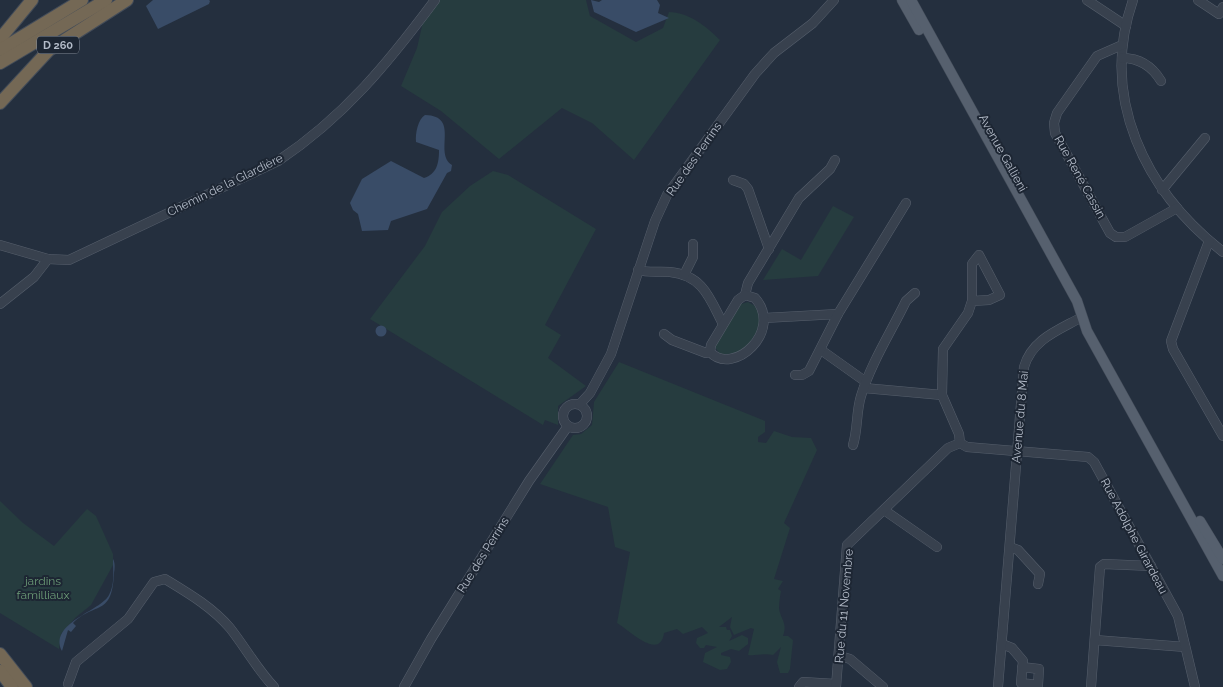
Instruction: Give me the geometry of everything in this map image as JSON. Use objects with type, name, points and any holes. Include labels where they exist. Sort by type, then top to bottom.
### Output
[{"type":"highway","points":[[0,39],[32,0]]},
{"type":"highway","points":[[0,50],[82,0]]},
{"type":"highway","points":[[0,63],[106,0]]},
{"type":"highway","name":"D 260","points":[[0,104],[50,50],[127,0]]},
{"type":"highway","points":[[0,654],[26,687]]},
{"type":"highway","points":[[0,671],[12,687]]},
{"type":"main road","name":"Avenue Gallieni","points":[[902,0],[1071,304],[1082,317],[1223,559]]},
{"type":"main road","name":"Avenue Gallieni","points":[[911,0],[1065,279],[1092,340],[1223,576]]},
{"type":"street","name":"Chemin de la Glardière","points":[[0,245],[48,259],[69,260],[278,161],[294,150],[375,77],[435,0]]},
{"type":"street","name":"Rue des Perrins","points":[[580,404],[590,393],[611,354],[655,221],[668,195],[741,94],[774,53],[814,23],[834,0]]},
{"type":"street","points":[[1087,0],[1126,26]]},
{"type":"street","points":[[1133,0],[1122,45],[1122,78],[1130,124],[1139,152],[1162,190],[1177,208],[1209,241],[1223,252]]},
{"type":"street","points":[[1198,0],[1219,14],[1223,7]]},
{"type":"street","name":"Rue René Cassin","points":[[1122,45],[1097,56],[1057,113],[1054,123],[1055,132],[1110,233],[1116,237],[1125,237],[1177,208]]},
{"type":"street","points":[[1122,58],[1142,63],[1154,70],[1161,81]]},
{"type":"street","points":[[1162,190],[1205,138]]},
{"type":"street","points":[[745,296],[748,283],[799,198],[830,169],[835,160]]},
{"type":"street","points":[[733,180],[744,184],[748,189],[768,249]]},
{"type":"street","points":[[795,375],[802,375],[809,371],[838,314],[906,203]]},
{"type":"street","points":[[1209,241],[1171,341],[1173,349],[1223,436]]},
{"type":"street","points":[[684,274],[693,257],[693,244]]},
{"type":"street","points":[[972,301],[990,300],[1000,295],[979,255],[972,264],[972,301],[968,313],[943,349],[942,395],[959,434],[960,442],[967,447],[1016,451]]},
{"type":"street","points":[[0,304],[34,277],[48,259]]},
{"type":"street","points":[[638,270],[684,274],[705,290],[713,300],[724,324]]},
{"type":"street","points":[[852,445],[856,434],[860,398],[864,385],[906,302],[915,293]]},
{"type":"street","points":[[664,334],[687,346],[706,353],[710,352],[714,356],[726,358],[744,353],[754,345],[760,335],[764,318],[758,302],[751,296],[745,296],[738,300],[710,347],[710,352]]},
{"type":"street","points":[[764,318],[838,314]]},
{"type":"street","name":"Avenue du 8 Mai","points":[[998,687],[1024,367],[1028,356],[1039,342],[1082,317]]},
{"type":"street","points":[[821,350],[864,385],[942,395]]},
{"type":"street","points":[[572,403],[580,404],[587,414],[586,422],[580,427],[568,426],[563,420],[563,411],[572,403]]},
{"type":"street","name":"Rue des Perrins","points":[[404,687],[431,639],[529,481],[568,426]]},
{"type":"street","name":"Rue du 11 Novembre","points":[[836,685],[840,656],[847,545],[948,448],[960,442]]},
{"type":"street","name":"Rue Adolphe Girardeau","points":[[1016,451],[1088,457],[1093,461],[1178,616],[1195,687]]},
{"type":"street","points":[[884,510],[937,547]]},
{"type":"street","points":[[1010,547],[1018,550],[1040,574],[1038,584]]},
{"type":"street","points":[[1091,687],[1100,567],[1104,564],[1151,566]]},
{"type":"street","points":[[68,684],[76,662],[128,619],[154,582],[165,579],[200,600],[217,615],[229,627],[274,687]]},
{"type":"street","points":[[1095,640],[1186,647]]},
{"type":"street","points":[[1002,644],[1012,648],[1023,661],[1022,667]]},
{"type":"street","points":[[840,656],[850,660],[883,687]]},
{"type":"street","points":[[799,687],[803,682],[836,685]]},
{"type":"green space","points":[[435,0],[586,0],[590,16],[636,42],[663,28],[669,12],[690,17],[720,40],[634,160],[592,123],[562,108],[499,159],[441,111],[401,86],[417,48],[425,13]]},
{"type":"green space","points":[[493,171],[508,175],[596,229],[545,325],[561,335],[548,358],[586,386],[558,406],[558,425],[545,420],[543,425],[370,319],[425,246],[442,212],[470,186]]},
{"type":"green space","points":[[833,206],[854,217],[818,276],[763,280],[782,249],[801,260]]},
{"type":"green space","points":[[748,302],[757,307],[759,326],[756,334],[747,347],[730,354],[720,354],[714,346],[741,304]]},
{"type":"green space","points":[[619,362],[765,421],[765,432],[758,437],[758,442],[766,443],[774,431],[792,437],[811,438],[817,450],[784,523],[790,528],[774,579],[783,581],[778,589],[781,591],[779,608],[785,627],[783,636],[788,636],[793,640],[788,673],[780,673],[777,662],[781,647],[773,655],[748,655],[754,629],[751,628],[734,635],[730,627],[732,617],[719,627],[726,627],[727,630],[730,630],[732,636],[729,641],[742,635],[748,638],[748,644],[739,651],[731,649],[721,653],[721,655],[730,657],[731,662],[727,669],[720,670],[703,662],[705,653],[717,647],[706,645],[704,648],[700,648],[696,643],[697,638],[708,633],[702,627],[683,634],[677,629],[664,633],[657,645],[643,641],[617,623],[630,552],[615,547],[608,507],[540,484],[573,435],[581,434],[592,425],[594,402]]},
{"type":"green space","name":"jardins familliaux","points":[[0,501],[23,523],[54,546],[87,509],[96,516],[113,554],[113,565],[91,605],[76,617],[61,634],[59,649],[0,613]]},
{"type":"water","points":[[153,0],[210,1],[209,4],[158,29],[146,6]]},
{"type":"water","points":[[591,0],[599,2],[602,0],[657,0],[660,5],[658,13],[669,18],[636,32],[594,12]]},
{"type":"water","points":[[425,115],[436,117],[442,122],[445,152],[447,159],[452,165],[451,171],[447,173],[427,209],[391,221],[388,230],[362,231],[358,214],[353,210],[350,203],[362,179],[391,161],[424,178],[434,171],[439,150],[416,142],[420,120]]},
{"type":"water","points":[[381,325],[387,331],[381,337],[375,331]]},
{"type":"water","points":[[113,559],[115,569],[113,587],[110,596],[101,606],[81,616],[73,623],[76,626],[71,632],[68,630],[62,651],[60,641],[62,633],[77,618],[96,607],[109,595],[113,582]]}]
